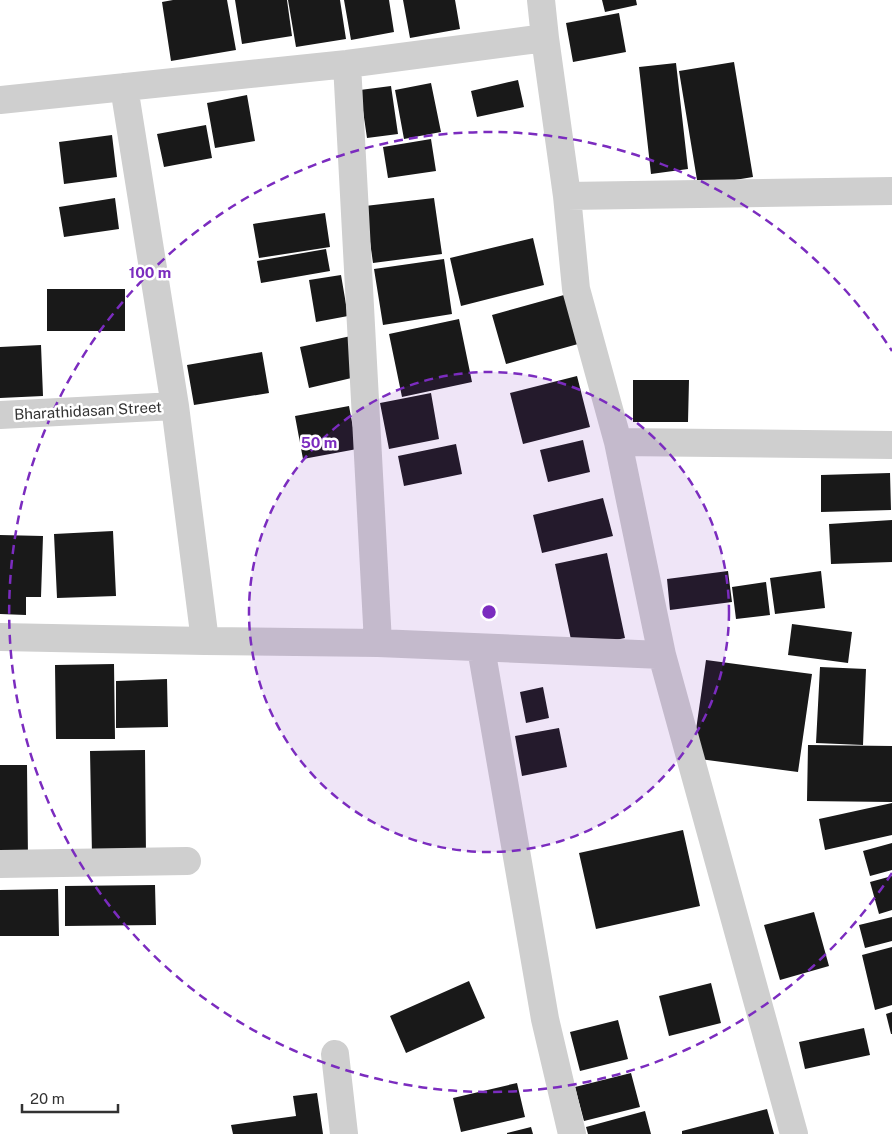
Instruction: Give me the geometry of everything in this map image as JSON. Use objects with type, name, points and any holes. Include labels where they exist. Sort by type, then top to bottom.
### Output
[{"type":"street","points":[[541,0],[576,289],[618,442],[662,655],[794,1134]]},
{"type":"street","points":[[0,100],[346,64],[545,38]]},
{"type":"street","points":[[346,64],[378,643]]},
{"type":"street","points":[[124,87],[175,406],[205,642]]},
{"type":"street","points":[[566,196],[892,191]]},
{"type":"street","name":"Bharathidasan Street","points":[[0,415],[175,406]]},
{"type":"street","points":[[618,442],[892,445]]},
{"type":"street","points":[[0,637],[205,642],[378,643],[662,655]]},
{"type":"street","points":[[481,648],[545,1019],[572,1134]]},
{"type":"street","points":[[0,864],[187,861]]},
{"type":"street","points":[[335,1054],[344,1134]]},
{"type":"building","points":[[173,0],[227,0],[236,50],[171,61],[162,2]]},
{"type":"building","points":[[235,0],[287,0],[292,36],[242,44]]},
{"type":"building","points":[[288,0],[340,0],[346,39],[296,47]]},
{"type":"building","points":[[344,0],[389,0],[394,32],[351,40]]},
{"type":"building","points":[[403,0],[455,0],[460,29],[410,38]]},
{"type":"building","points":[[602,0],[636,0],[637,5],[605,12]]},
{"type":"building","points":[[619,13],[626,52],[573,62],[566,23]]},
{"type":"building","points":[[734,62],[753,177],[698,186],[679,71]]},
{"type":"building","points":[[676,63],[688,169],[651,174],[639,67]]},
{"type":"building","points":[[518,80],[524,107],[477,117],[471,91]]},
{"type":"building","points":[[431,83],[441,132],[404,139],[395,90]]},
{"type":"building","points":[[391,86],[398,134],[367,138],[360,90]]},
{"type":"building","points":[[247,95],[255,141],[215,148],[207,103]]},
{"type":"building","points":[[206,125],[212,158],[164,167],[157,134]]},
{"type":"building","points":[[112,135],[117,177],[64,184],[59,142]]},
{"type":"building","points":[[431,139],[436,171],[388,178],[383,147]]},
{"type":"building","points":[[115,198],[119,229],[64,237],[59,207]]},
{"type":"building","points":[[434,198],[442,254],[373,263],[365,206]]},
{"type":"building","points":[[325,213],[330,247],[259,258],[253,224]]},
{"type":"building","points":[[533,238],[544,285],[461,306],[450,258]]},
{"type":"building","points":[[326,249],[330,271],[261,283],[257,261]]},
{"type":"building","points":[[444,259],[452,314],[383,325],[374,269]]},
{"type":"building","points":[[341,275],[348,316],[316,322],[309,280]]},
{"type":"building","points":[[47,289],[125,289],[125,331],[47,331]]},
{"type":"building","points":[[564,295],[578,344],[506,364],[492,315]]},
{"type":"building","points":[[459,319],[472,382],[402,397],[389,334]]},
{"type":"building","points":[[351,336],[360,376],[309,388],[300,347]]},
{"type":"building","points":[[41,345],[43,396],[0,398],[0,347]]},
{"type":"building","points":[[262,352],[269,393],[194,405],[187,365]]},
{"type":"building","points":[[577,376],[590,427],[523,444],[510,393]]},
{"type":"building","points":[[633,380],[689,380],[688,422],[633,422]]},
{"type":"building","points":[[431,393],[439,439],[389,449],[380,403]]},
{"type":"building","points":[[349,406],[357,449],[303,459],[295,416]]},
{"type":"building","points":[[583,440],[590,472],[548,482],[540,450]]},
{"type":"building","points":[[456,444],[462,474],[404,486],[398,456]]},
{"type":"building","points":[[890,473],[891,510],[821,512],[821,475]]},
{"type":"building","points":[[603,498],[613,536],[542,553],[533,515]]},
{"type":"building","points":[[892,520],[892,562],[831,564],[829,524]]},
{"type":"building","points":[[113,531],[116,596],[57,598],[54,534]]},
{"type":"building","points":[[0,535],[43,536],[41,597],[26,597],[26,615],[0,614]]},
{"type":"building","points":[[607,553],[625,638],[573,649],[555,564]]},
{"type":"building","points":[[728,571],[732,602],[670,610],[667,579]]},
{"type":"building","points":[[821,571],[825,608],[775,614],[770,578]]},
{"type":"building","points":[[766,582],[770,615],[736,619],[732,587]]},
{"type":"building","points":[[792,624],[852,632],[848,663],[788,655]]},
{"type":"building","points":[[706,660],[812,674],[798,772],[692,758]]},
{"type":"building","points":[[114,664],[115,739],[56,739],[55,665]]},
{"type":"building","points":[[820,667],[866,669],[863,745],[816,743]]},
{"type":"building","points":[[167,679],[168,727],[116,728],[116,681]]},
{"type":"building","points":[[543,687],[549,718],[526,723],[520,692]]},
{"type":"building","points":[[559,728],[567,767],[522,776],[515,736]]},
{"type":"building","points":[[808,745],[892,746],[892,802],[807,801]]},
{"type":"building","points":[[145,750],[146,855],[92,855],[90,751]]},
{"type":"building","points":[[0,765],[27,765],[28,860],[0,861]]},
{"type":"building","points":[[892,803],[892,835],[825,850],[819,819]]},
{"type":"building","points":[[683,830],[700,906],[596,929],[579,853]]},
{"type":"building","points":[[892,843],[892,870],[870,876],[863,851]]},
{"type":"building","points":[[892,876],[892,910],[879,914],[870,882]]},
{"type":"building","points":[[155,885],[156,925],[65,926],[65,886]]},
{"type":"building","points":[[58,889],[59,936],[0,936],[0,890]]},
{"type":"building","points":[[814,912],[829,966],[780,980],[764,925]]},
{"type":"building","points":[[892,917],[892,941],[865,948],[859,925]]},
{"type":"building","points":[[892,947],[892,1005],[875,1010],[862,955]]},
{"type":"building","points":[[469,981],[485,1018],[406,1053],[390,1016]]},
{"type":"building","points":[[711,983],[721,1023],[669,1036],[659,996]]},
{"type":"building","points":[[892,1012],[892,1034],[891,1034],[886,1014]]},
{"type":"building","points":[[618,1020],[628,1059],[580,1071],[570,1032]]},
{"type":"building","points":[[864,1028],[870,1055],[805,1069],[799,1042]]},
{"type":"building","points":[[631,1073],[640,1107],[584,1121],[575,1087]]},
{"type":"building","points":[[517,1083],[525,1117],[461,1132],[453,1098]]},
{"type":"building","points":[[317,1093],[323,1134],[233,1134],[231,1125],[296,1116],[293,1096]]},
{"type":"building","points":[[767,1109],[774,1134],[682,1134],[682,1131]]},
{"type":"building","points":[[645,1111],[651,1134],[588,1134],[586,1127]]},
{"type":"building","points":[[531,1127],[533,1134],[507,1134],[507,1133]]}]
